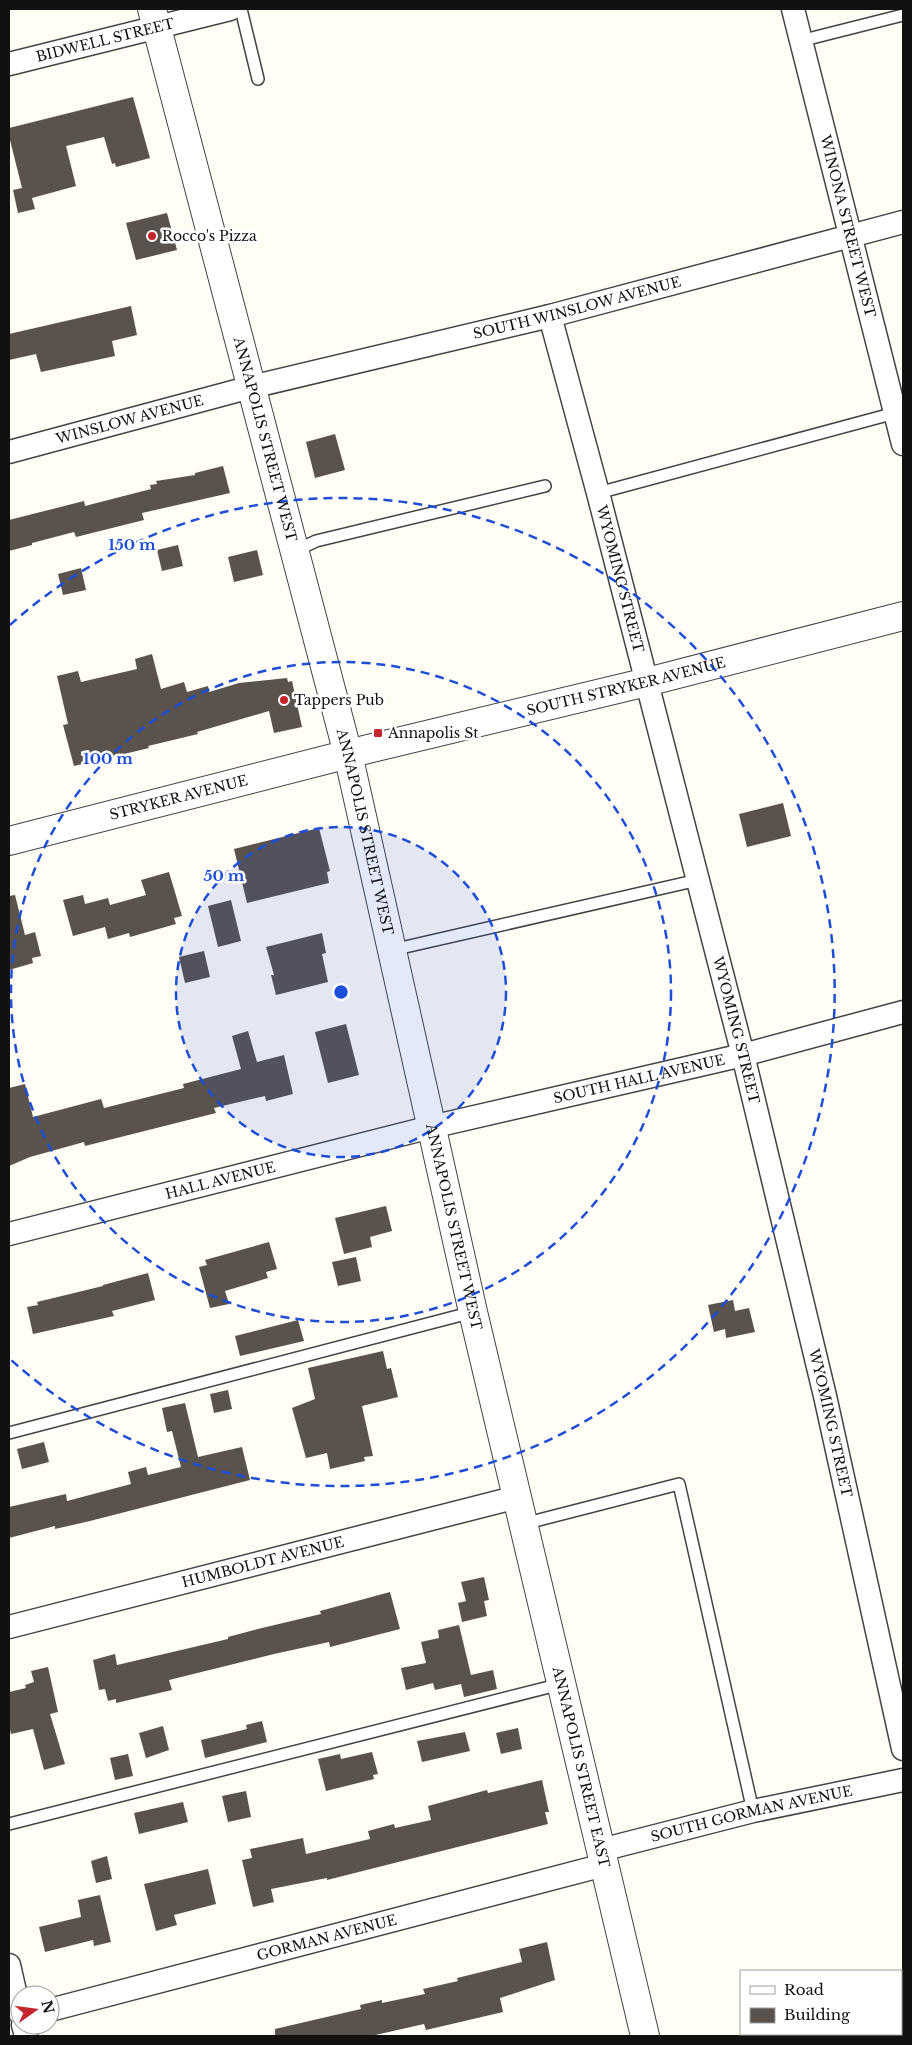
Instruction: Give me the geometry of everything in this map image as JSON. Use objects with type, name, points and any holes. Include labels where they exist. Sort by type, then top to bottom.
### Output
[{"type":"street","name":"BIDWELL STREET","points":[[9,64],[154,18],[230,9]]},
{"type":"street","name":"WINONA STREET WEST","points":[[793,9],[903,444]]},
{"type":"street","name":"ANNAPOLIS STREET WEST","points":[[154,18],[293,552],[348,754],[473,1312],[517,1497]]},
{"type":"street","name":"SOUTH WINSLOW AVENUE","points":[[251,388],[550,316],[903,222]]},
{"type":"street","name":"WYOMING STREET","points":[[550,316],[598,493],[743,1055],[825,1396],[903,1749]]},
{"type":"street","name":"WINSLOW AVENUE","points":[[9,452],[251,388]]},
{"type":"street","name":"SOUTH STRYKER AVENUE","points":[[348,754],[647,682],[903,616]]},
{"type":"street","name":"STRYKER AVENUE","points":[[9,840],[348,754]]},
{"type":"street","name":"SOUTH HALL AVENUE","points":[[431,1127],[743,1055],[903,1012]]},
{"type":"street","name":"HALL AVENUE","points":[[9,1234],[431,1127]]},
{"type":"street","name":"ANNAPOLIS STREET EAST","points":[[517,1497],[645,2036]]},
{"type":"street","name":"HUMBOLDT AVENUE","points":[[9,1627],[517,1497]]},
{"type":"street","name":"SOUTH GORMAN AVENUE","points":[[603,1858],[753,1811],[903,1780]]},
{"type":"street","name":"GORMAN AVENUE","points":[[60,2007],[603,1858]]},
{"type":"street","points":[[9,1965],[14,1985]]},
{"type":"lane","points":[[241,9],[258,79]]},
{"type":"lane","points":[[800,41],[903,15]]},
{"type":"lane","points":[[598,493],[894,412]]},
{"type":"lane","points":[[293,552],[316,541],[545,486]]},
{"type":"lane","points":[[392,950],[698,880]]},
{"type":"lane","points":[[9,1433],[473,1312]]},
{"type":"lane","points":[[523,1524],[678,1484],[753,1811]]},
{"type":"lane","points":[[9,1824],[561,1684]]},
{"type":"building","points":[[133,97],[150,158],[116,167],[115,163],[112,164],[104,137],[66,146],[76,186],[32,198],[35,209],[18,213],[13,190],[22,188],[9,136],[9,128]]},
{"type":"building","name":"Rocco's Pizza","points":[[167,213],[177,250],[136,260],[126,223]]},
{"type":"building","points":[[131,306],[137,335],[112,341],[115,356],[41,372],[36,354],[9,360],[9,334]]},
{"type":"building","points":[[335,434],[345,470],[315,478],[306,442]]},
{"type":"building","points":[[223,466],[230,493],[142,513],[144,520],[76,537],[74,532],[9,551],[9,520],[84,501],[85,506],[151,489],[150,485],[157,484],[156,481],[195,475],[195,473]]},
{"type":"building","points":[[178,545],[183,566],[162,571],[157,550]]},
{"type":"building","points":[[257,550],[263,575],[234,582],[228,557]]},
{"type":"building","points":[[81,568],[86,590],[63,595],[58,574]]},
{"type":"building","points":[[152,654],[161,689],[184,682],[187,692],[208,686],[209,692],[239,683],[287,678],[288,682],[292,681],[302,727],[274,733],[269,711],[197,732],[198,734],[148,746],[149,748],[74,766],[63,725],[68,724],[57,676],[78,671],[81,682],[137,669],[135,659]]},
{"type":"building","points":[[783,803],[791,836],[747,847],[739,814]]},
{"type":"building","points":[[319,828],[330,871],[327,872],[329,883],[247,903],[234,849]]},
{"type":"building","points":[[169,872],[182,916],[174,918],[176,924],[130,937],[129,933],[108,939],[105,927],[73,936],[63,900],[83,895],[85,904],[108,898],[110,905],[146,895],[141,880]]},
{"type":"building","points":[[15,895],[25,935],[35,932],[41,956],[32,958],[33,963],[9,970],[9,896]]},
{"type":"building","points":[[231,900],[241,941],[218,947],[208,906]]},
{"type":"building","points":[[322,933],[326,953],[322,954],[328,982],[276,995],[271,975],[274,975],[266,947]]},
{"type":"building","points":[[204,951],[210,977],[185,983],[179,957]]},
{"type":"building","points":[[346,1024],[359,1075],[328,1083],[315,1032]]},
{"type":"building","points":[[248,1031],[257,1062],[284,1055],[293,1094],[266,1101],[265,1096],[214,1108],[216,1113],[85,1146],[84,1142],[30,1157],[9,1166],[9,1088],[25,1084],[33,1117],[101,1099],[104,1108],[184,1088],[183,1084],[241,1069],[232,1036]]},
{"type":"building","points":[[386,1206],[392,1231],[370,1237],[372,1247],[344,1254],[335,1218]]},
{"type":"building","points":[[269,1242],[277,1269],[266,1272],[268,1278],[225,1291],[229,1304],[210,1308],[199,1267],[207,1265],[205,1260]]},
{"type":"building","points":[[356,1257],[361,1281],[338,1286],[332,1262]]},
{"type":"building","points":[[148,1273],[155,1300],[112,1311],[114,1316],[33,1334],[27,1307],[38,1305],[37,1302]]},
{"type":"building","points":[[733,1300],[735,1311],[749,1308],[755,1332],[726,1338],[725,1329],[714,1332],[708,1305]]},
{"type":"building","points":[[298,1320],[304,1341],[240,1356],[235,1336]]},
{"type":"building","points":[[383,1351],[387,1369],[391,1368],[398,1397],[362,1406],[373,1456],[364,1457],[365,1461],[330,1469],[327,1453],[306,1458],[292,1408],[315,1399],[308,1368]]},
{"type":"building","points":[[228,1390],[232,1409],[214,1413],[210,1394]]},
{"type":"building","points":[[185,1403],[198,1457],[242,1447],[250,1480],[90,1521],[55,1529],[55,1526],[9,1538],[9,1507],[66,1494],[67,1501],[131,1484],[128,1472],[146,1467],[148,1475],[181,1467],[172,1431],[167,1432],[162,1408]]},
{"type":"building","points":[[44,1442],[49,1462],[22,1469],[17,1449]]},
{"type":"building","points":[[484,1577],[489,1600],[484,1601],[487,1616],[462,1622],[458,1603],[466,1601],[461,1582]]},
{"type":"building","points":[[390,1592],[400,1629],[330,1647],[329,1642],[274,1654],[169,1680],[172,1690],[116,1703],[116,1699],[108,1701],[105,1689],[99,1690],[93,1660],[115,1654],[117,1665],[228,1639],[228,1637],[321,1614],[320,1611]]},
{"type":"building","points":[[459,1625],[471,1675],[493,1670],[497,1689],[464,1697],[461,1684],[435,1690],[433,1683],[406,1690],[401,1668],[426,1663],[421,1642],[439,1638],[438,1630]]},
{"type":"building","points":[[48,1667],[58,1712],[50,1714],[65,1764],[44,1770],[33,1729],[11,1734],[9,1725],[9,1692],[26,1688],[25,1685],[34,1682],[31,1671]]},
{"type":"building","points":[[262,1721],[267,1742],[205,1758],[201,1740],[247,1729],[246,1725]]},
{"type":"building","points":[[163,1726],[169,1750],[146,1758],[139,1733]]},
{"type":"building","points":[[518,1728],[522,1749],[501,1754],[496,1733]]},
{"type":"building","points":[[465,1732],[470,1751],[422,1762],[417,1741]]},
{"type":"building","points":[[372,1752],[378,1774],[373,1775],[374,1779],[326,1791],[318,1759],[340,1754],[341,1759]]},
{"type":"building","points":[[128,1754],[133,1776],[115,1780],[110,1758]]},
{"type":"building","points":[[542,1780],[549,1812],[545,1812],[548,1824],[327,1880],[327,1878],[271,1889],[274,1902],[253,1907],[242,1860],[252,1858],[250,1849],[303,1838],[306,1854],[370,1839],[368,1831],[394,1824],[395,1828],[431,1820],[428,1806],[487,1790],[488,1793]]},
{"type":"building","points":[[246,1791],[251,1817],[228,1822],[222,1796]]},
{"type":"building","points":[[183,1802],[188,1822],[139,1834],[134,1813]]},
{"type":"building","points":[[107,1856],[112,1879],[96,1883],[91,1861]]},
{"type":"building","points":[[208,1869],[216,1904],[174,1915],[177,1925],[156,1931],[144,1884]]},
{"type":"building","points":[[100,1895],[111,1942],[94,1946],[93,1940],[45,1952],[39,1927],[81,1917],[78,1900]]},
{"type":"building","points":[[547,1942],[555,1980],[500,1998],[503,2012],[426,2030],[424,2024],[371,2036],[275,2036],[275,2029],[361,2009],[360,2005],[382,2000],[382,2003],[425,1994],[423,1989],[458,1981],[457,1978],[522,1962],[519,1949]]},
{"type":"place","name":"Rocco's Pizza","points":[[152,236]]},
{"type":"place","name":"Tappers Pub","points":[[284,700]]},
{"type":"place","name":"Annapolis St","points":[[378,733]]}]
